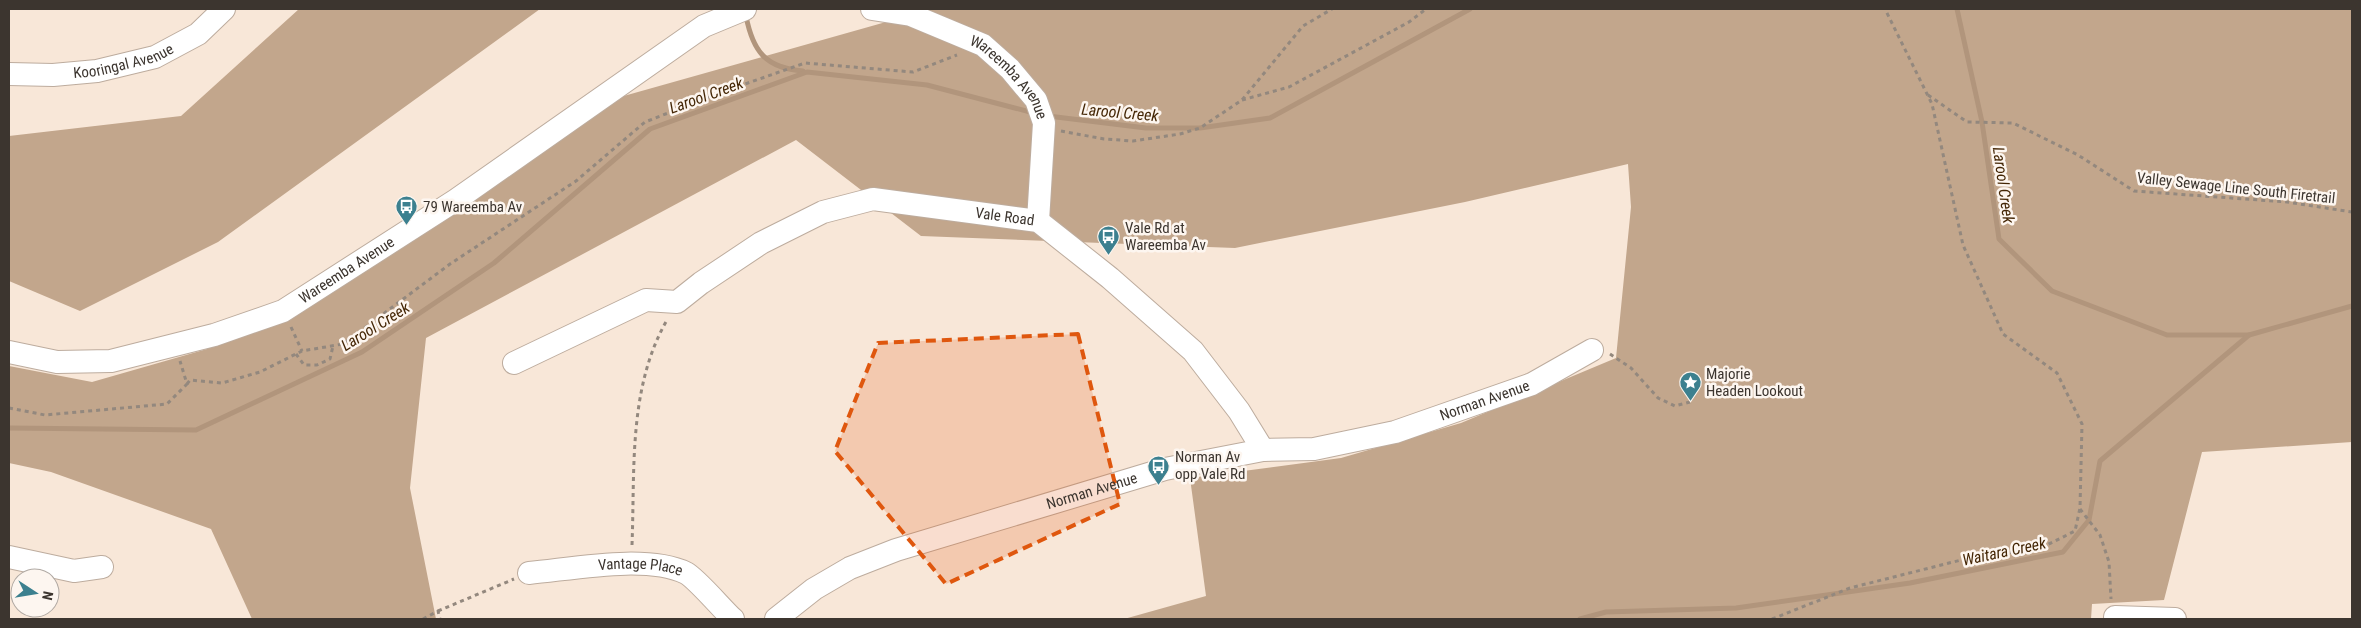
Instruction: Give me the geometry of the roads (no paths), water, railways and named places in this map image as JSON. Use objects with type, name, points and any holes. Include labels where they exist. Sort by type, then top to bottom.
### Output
[{"type":"street","name":"Kooringal Avenue","points":[[9,74],[53,75],[97,71],[156,57],[198,34],[224,9]]},
{"type":"street","name":"Wareemba Avenue","points":[[9,352],[57,362],[111,361],[175,346],[283,311],[456,200],[704,26],[745,9]]},
{"type":"street","name":"Wareemba Avenue","points":[[872,9],[911,15],[983,45],[1010,70],[1036,100],[1043,125],[1038,221]]},
{"type":"street","name":"Vale Road","points":[[514,363],[646,300],[677,302],[761,243],[823,212],[873,199],[1038,221],[1110,278],[1194,351],[1239,411],[1263,450]]},
{"type":"street","name":"Norman Avenue","points":[[776,619],[821,585],[850,568],[896,550],[1165,469],[1263,450],[1314,449],[1394,432],[1532,384],[1592,350]]},
{"type":"street","points":[[9,557],[74,571],[102,566]]},
{"type":"street","name":"Vantage Place","points":[[529,573],[631,564],[655,564],[687,574],[732,619]]},
{"type":"street","points":[[2115,617],[2175,619]]},
{"type":"waterway","name":"Larool Creek","points":[[1048,116],[1146,128],[1200,128],[1270,118],[1470,9]]},
{"type":"waterway","name":"Larool Creek","points":[[1957,9],[1982,122],[1999,239],[2052,291],[2167,335],[2249,335]]},
{"type":"waterway","points":[[746,16],[753,39],[763,56],[779,66],[803,71]]},
{"type":"waterway","name":"Larool Creek","points":[[9,428],[196,430],[362,352],[494,263],[650,129],[807,72],[927,85],[1034,113]]},
{"type":"waterway","name":"Waitara Creek","points":[[1580,619],[1606,612],[1736,608],[1910,583],[2063,552],[2089,520],[2100,461],[2249,335],[2352,306]]},
{"type":"place","name":"79 Wareemba Av","points":[[407,226]]},
{"type":"place","name":"Vale Rd at Wareemba Av","points":[[1109,256]]},
{"type":"place","name":"Majorie Headen Lookout","points":[[1690,402]]},
{"type":"place","name":"Norman Av opp Vale Rd","points":[[1159,485]]}]
